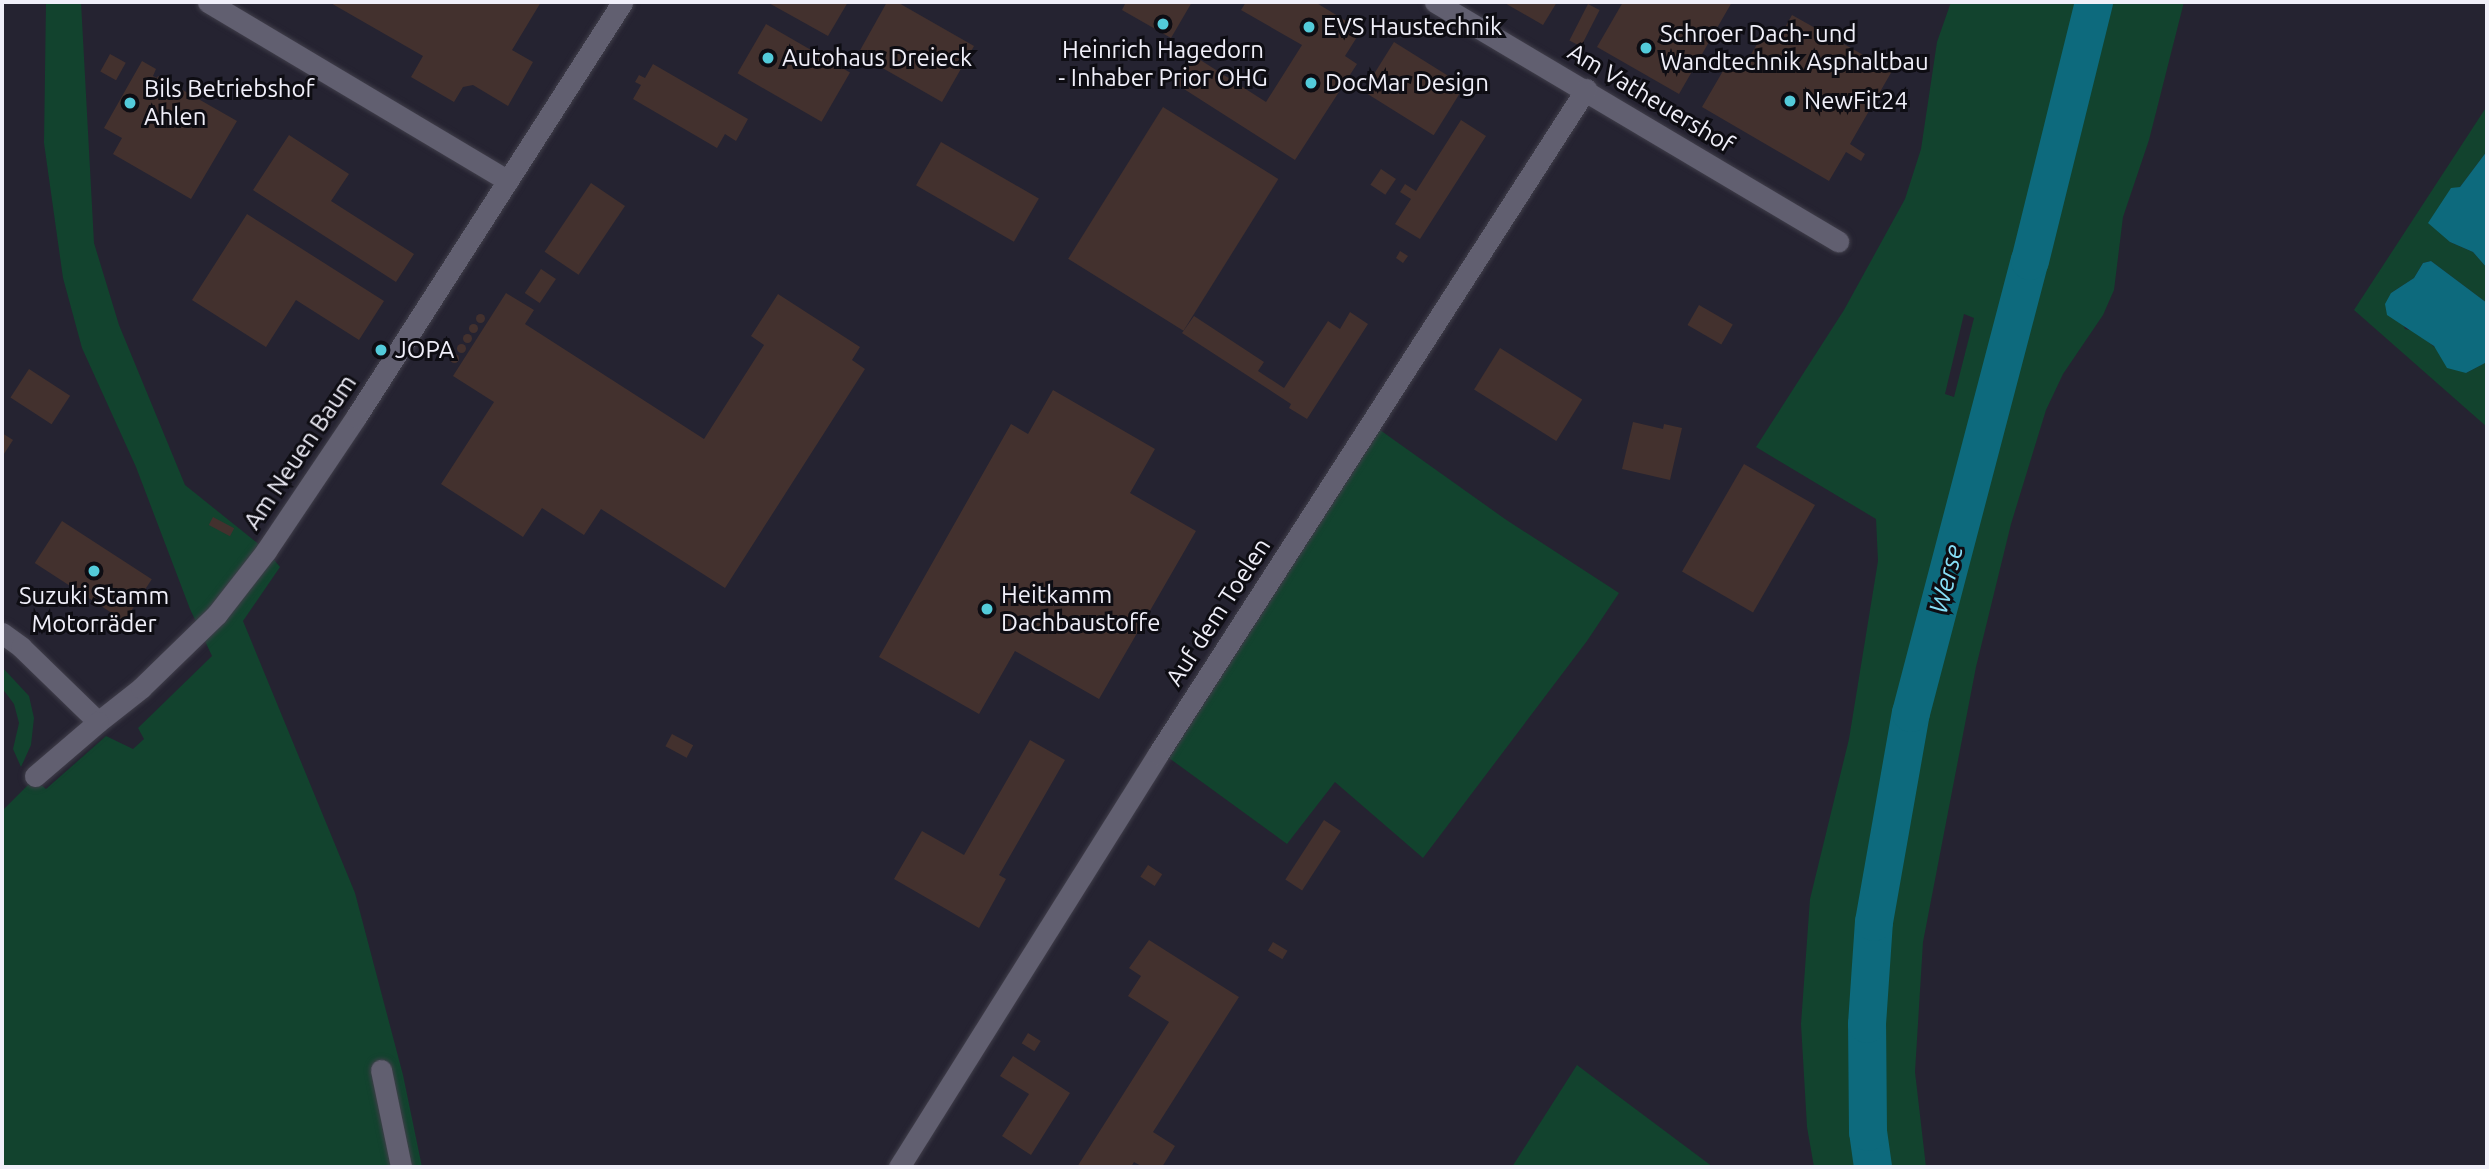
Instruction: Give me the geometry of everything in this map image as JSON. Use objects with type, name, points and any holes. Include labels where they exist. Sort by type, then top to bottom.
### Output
[{"type":"street","points":[[208,2],[508,181]]},
{"type":"street","name":"Am Neuen Baum","points":[[35,776],[141,688],[217,614],[266,551],[622,2]]},
{"type":"street","name":"Am Vatheuershof","points":[[1435,2],[1586,89],[1838,241]]},
{"type":"street","name":"Auf dem Toelen","points":[[899,1167],[1158,754],[1586,89]]},
{"type":"street","points":[[2,633],[21,647],[98,722]]},
{"type":"street","points":[[382,1070],[401,1167]]},
{"type":"green space","points":[[46,2],[81,2],[94,243],[119,325],[185,485],[266,550],[280,567],[243,621],[355,893],[403,1075],[422,1167],[2,1167],[2,811],[34,779],[46,789],[106,736],[133,749],[144,739],[138,728],[212,656],[190,609],[136,467],[82,348],[63,278],[44,143]]},
{"type":"green space","points":[[1951,2],[2184,2],[2149,140],[2123,217],[2114,290],[2103,315],[2063,374],[2046,410],[2011,524],[1976,667],[1923,942],[1915,1072],[1926,1167],[1884,1167],[1879,1132],[1877,1027],[1887,927],[1925,730],[2024,320],[2006,314],[1898,726],[1860,922],[1854,1029],[1857,1134],[1862,1167],[1814,1167],[1807,1127],[1801,1024],[1810,899],[1849,739],[1878,561],[1876,519],[1756,447],[1844,310],[1905,199],[1921,149],[1937,42]],"holes":[[[1964,314],[1974,318],[1954,397],[1945,394]]]},
{"type":"green space","points":[[2487,106],[2487,151],[2460,187],[2451,189],[2438,210],[2450,242],[2473,252],[2487,268],[2487,303],[2431,261],[2423,263],[2414,278],[2391,293],[2405,329],[2415,331],[2466,373],[2487,362],[2487,427],[2354,310]]},
{"type":"green space","points":[[1380,430],[1505,519],[1619,593],[1587,641],[1423,858],[1335,782],[1287,844],[1169,758]]},
{"type":"green space","points":[[2,667],[29,696],[34,718],[31,745],[21,767],[13,749],[19,723],[14,704],[2,688]]},
{"type":"green space","points":[[1577,1065],[1606,1087],[1713,1167],[1512,1167]]},
{"type":"water","points":[[2487,151],[2487,268],[2473,252],[2450,242],[2428,223],[2451,188],[2460,187]]},
{"type":"water","points":[[2431,261],[2487,303],[2487,362],[2466,373],[2447,368],[2434,346],[2387,315],[2385,304],[2391,293],[2414,278],[2423,263]]},
{"type":"building","points":[[329,2],[541,2],[512,50],[533,62],[508,106],[473,85],[463,87],[454,102],[411,77],[423,56]]},
{"type":"building","points":[[767,2],[848,2],[828,36]]},
{"type":"building","points":[[887,2],[897,2],[974,46],[942,102],[858,54]]},
{"type":"building","name":"Heinrich Hagedorn - Inhaber Prior OHG","points":[[1126,2],[1192,2],[1171,38],[1122,10]]},
{"type":"building","points":[[1246,2],[1315,2],[1351,24],[1347,31],[1357,37],[1345,56],[1357,64],[1295,160],[1173,82],[1191,54],[1266,102],[1302,45],[1241,10]]},
{"type":"building","points":[[1503,2],[1557,2],[1543,25]]},
{"type":"building","points":[[1623,2],[1732,2],[1679,94],[1597,47]]},
{"type":"building","points":[[1588,4],[1600,10],[1581,46],[1569,41]]},
{"type":"building","name":"NewFit24","points":[[1792,15],[1892,71],[1850,144],[1865,154],[1861,161],[1846,152],[1829,181],[1702,107],[1727,64],[1741,72],[1765,30],[1779,38]]},
{"type":"building","points":[[766,24],[850,72],[822,122],[738,73]]},
{"type":"building","points":[[1394,42],[1464,86],[1434,135],[1363,91]]},
{"type":"building","points":[[110,54],[126,63],[116,80],[100,71]]},
{"type":"building","points":[[142,61],[156,69],[153,76],[158,76],[237,121],[191,199],[113,154],[122,138],[104,128]]},
{"type":"building","points":[[653,64],[748,119],[736,141],[725,134],[717,148],[633,99],[641,85],[635,82],[639,75],[645,78]]},
{"type":"building","points":[[1163,107],[1278,179],[1183,331],[1068,259]]},
{"type":"building","points":[[1461,120],[1486,136],[1420,239],[1395,224],[1411,199],[1400,192],[1405,184],[1416,191]]},
{"type":"building","points":[[289,135],[349,174],[331,201],[414,254],[396,282],[253,190]]},
{"type":"building","points":[[941,142],[1039,198],[1014,242],[916,185]]},
{"type":"building","points":[[1381,169],[1396,179],[1385,195],[1370,185]]},
{"type":"building","points":[[591,183],[625,206],[579,275],[545,252]]},
{"type":"building","points":[[247,214],[384,301],[359,340],[296,300],[266,347],[192,300]]},
{"type":"building","points":[[1400,251],[1408,256],[1403,263],[1396,258]]},
{"type":"building","points":[[541,269],[556,279],[540,303],[525,293]]},
{"type":"building","points":[[506,293],[534,310],[525,324],[704,439],[764,345],[751,336],[778,294],[860,347],[852,360],[865,369],[725,588],[601,509],[584,535],[542,508],[523,537],[441,484],[494,402],[453,376]]},
{"type":"building","points":[[1699,305],[1733,324],[1721,344],[1688,325]]},
{"type":"building","points":[[1350,312],[1368,324],[1307,419],[1289,408],[1291,404],[1182,333],[1194,316],[1264,362],[1258,371],[1284,388],[1328,321],[1340,329]]},
{"type":"building","points":[[480,314],[484,318],[480,322],[476,318]]},
{"type":"building","points":[[473,324],[477,328],[473,332],[469,328]]},
{"type":"building","points":[[467,334],[471,338],[467,342],[463,338]]},
{"type":"building","points":[[461,344],[465,348],[461,352],[457,348]]},
{"type":"building","points":[[1500,348],[1582,399],[1556,441],[1474,390]]},
{"type":"building","points":[[454,354],[458,358],[454,362],[450,358]]},
{"type":"building","points":[[29,369],[70,396],[52,424],[10,398]]},
{"type":"building","points":[[1053,390],[1155,449],[1130,493],[1196,531],[1099,699],[1015,651],[979,714],[879,657],[1011,424],[1028,434]]},
{"type":"building","points":[[1633,422],[1663,429],[1664,424],[1682,428],[1670,480],[1622,469]]},
{"type":"building","points":[[2,433],[13,440],[2,457]]},
{"type":"building","points":[[1744,464],[1815,505],[1753,612],[1682,571]]},
{"type":"building","points":[[213,517],[234,528],[230,536],[209,525]]},
{"type":"building","name":"Suzuki Stamm Motorräder","points":[[62,521],[152,579],[125,621],[35,563]]},
{"type":"building","points":[[672,734],[693,745],[687,758],[665,746]]},
{"type":"building","points":[[1030,740],[1065,760],[999,875],[1006,879],[979,928],[894,879],[922,831],[964,855]]},
{"type":"building","points":[[1324,820],[1341,831],[1302,890],[1285,880]]},
{"type":"building","points":[[1148,865],[1162,874],[1155,886],[1140,877]]},
{"type":"building","points":[[1149,940],[1239,997],[1153,1132],[1175,1146],[1162,1167],[1143,1167],[1134,1162],[1131,1167],[1077,1167],[1169,1022],[1128,996],[1141,976],[1129,968]]},
{"type":"building","points":[[1273,942],[1288,951],[1282,959],[1268,951]]},
{"type":"building","points":[[1028,1033],[1041,1041],[1034,1051],[1022,1043]]},
{"type":"building","points":[[1013,1056],[1070,1093],[1031,1155],[1002,1136],[1029,1094],[1000,1076]]},
{"type":"waterway","name":"Werse","points":[[1873,1167],[1868,1132],[1867,1024],[1874,922],[1911,713],[2030,261],[2094,2]]},
{"type":"place","name":"Heinrich Hagedorn - Inhaber Prior OHG","points":[[1163,24]]},
{"type":"place","name":"EVS Haustechnik","points":[[1309,27]]},
{"type":"place","name":"Schroer Dach- und Wandtechnik Asphaltbau","points":[[1646,48]]},
{"type":"place","name":"Autohaus Dreieck","points":[[768,58]]},
{"type":"place","name":"DocMar Design","points":[[1311,83]]},
{"type":"place","name":"NewFit24","points":[[1790,101]]},
{"type":"place","name":"Bils Betriebshof Ahlen","points":[[130,103]]},
{"type":"place","name":"JOPA","points":[[381,350]]},
{"type":"place","name":"Suzuki Stamm Motorräder","points":[[94,571]]},
{"type":"place","name":"Heitkamm Dachbaustoffe","points":[[987,609]]}]
